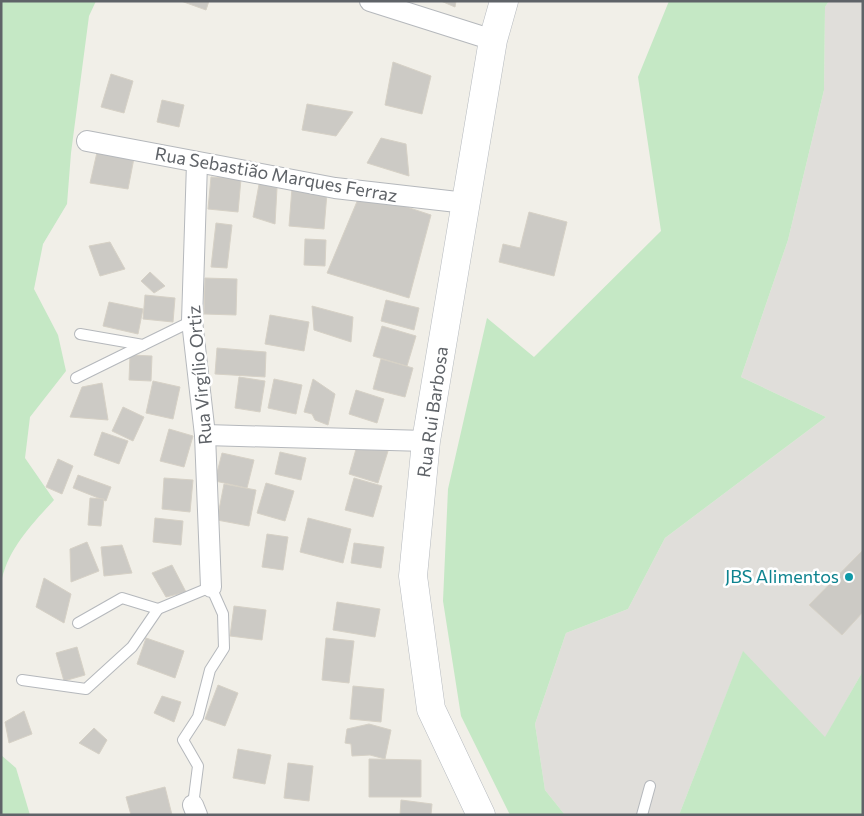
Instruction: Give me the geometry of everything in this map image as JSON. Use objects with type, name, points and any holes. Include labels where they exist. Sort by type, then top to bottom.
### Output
[{"type":"main road","name":"Rua Rui Barbosa","points":[[481,815],[431,709],[413,576],[426,441],[493,40],[504,1]]},
{"type":"street","points":[[370,1],[493,40]]},
{"type":"street","name":"Rua Sebastião Marques Ferraz","points":[[87,141],[335,188],[466,203]]},
{"type":"street","name":"Rua Virgílio Ortiz","points":[[197,163],[192,321],[205,435],[212,587]]},
{"type":"street","points":[[205,435],[426,441]]},
{"type":"lane","points":[[76,378],[192,321]]},
{"type":"lane","points":[[80,334],[143,345]]},
{"type":"lane","points":[[22,680],[86,689],[132,647],[158,610],[212,587],[222,614],[224,648],[210,670],[198,717],[183,740],[198,766],[195,810]]},
{"type":"lane","points":[[78,623],[122,598],[158,610]]},
{"type":"lane","points":[[642,815],[650,786]]},
{"type":"shaded area","points":[[829,1],[863,1],[863,671],[825,738],[743,652],[679,815],[565,815],[545,790],[535,724],[566,633],[628,609],[665,538],[826,417],[741,377],[788,240],[824,90],[825,7]]},
{"type":"green space","points":[[1,1],[96,1],[89,16],[71,153],[67,204],[43,244],[34,289],[58,335],[66,371],[30,417],[25,458],[54,500],[29,528],[14,549],[8,560],[1,584]]},
{"type":"green space","points":[[669,1],[829,1],[825,7],[824,90],[788,240],[741,377],[826,417],[665,538],[628,609],[566,633],[535,724],[545,790],[565,815],[510,815],[461,716],[443,601],[448,489],[487,318],[534,357],[661,231],[638,77]]},
{"type":"green space","points":[[743,651],[825,737],[863,671],[863,815],[679,815]]},
{"type":"green space","points":[[1,755],[16,768],[30,815],[1,815]]},
{"type":"building","points":[[181,1],[209,1],[206,10]]},
{"type":"building","points":[[441,1],[456,1],[455,7]]},
{"type":"building","points":[[393,62],[431,76],[422,114],[385,105]]},
{"type":"building","points":[[111,74],[133,81],[124,113],[101,107]]},
{"type":"building","points":[[162,100],[184,105],[179,127],[157,122]]},
{"type":"building","points":[[307,104],[353,112],[336,136],[302,130]]},
{"type":"building","points":[[381,138],[406,144],[409,176],[367,163]]},
{"type":"building","points":[[98,148],[134,158],[128,189],[90,183]]},
{"type":"building","points":[[211,177],[241,179],[238,212],[208,209]]},
{"type":"building","points":[[260,179],[277,188],[275,224],[253,217]]},
{"type":"building","points":[[292,188],[327,193],[324,229],[289,226]]},
{"type":"building","points":[[361,192],[431,215],[409,298],[327,273]]},
{"type":"building","points":[[529,212],[567,222],[554,276],[499,262],[503,244],[520,248]]},
{"type":"building","points":[[216,223],[232,225],[227,268],[211,267]]},
{"type":"building","points":[[305,239],[326,240],[325,266],[304,265]]},
{"type":"building","points":[[110,242],[125,269],[100,276],[89,246]]},
{"type":"building","points":[[150,272],[165,286],[154,293],[141,281]]},
{"type":"building","points":[[205,278],[237,279],[236,315],[204,314]]},
{"type":"building","points":[[145,295],[175,298],[173,322],[143,319]]},
{"type":"building","points":[[386,300],[419,308],[414,330],[381,321]]},
{"type":"building","points":[[109,302],[143,309],[138,334],[103,326]]},
{"type":"building","points":[[312,306],[353,317],[351,342],[314,330]]},
{"type":"building","points":[[270,315],[309,322],[304,351],[265,344]]},
{"type":"building","points":[[382,326],[416,336],[407,366],[373,356]]},
{"type":"building","points":[[217,348],[266,352],[265,377],[215,374]]},
{"type":"building","points":[[130,355],[152,356],[151,381],[129,380]]},
{"type":"building","points":[[381,359],[413,368],[405,397],[373,389]]},
{"type":"building","points":[[239,377],[265,381],[260,412],[235,408]]},
{"type":"building","points":[[274,379],[302,385],[296,414],[268,408]]},
{"type":"building","points":[[313,379],[335,394],[328,425],[315,420],[312,414],[304,412]]},
{"type":"building","points":[[153,381],[180,387],[173,419],[146,413]]},
{"type":"building","points":[[102,383],[108,420],[70,417],[82,387]]},
{"type":"building","points":[[356,390],[384,399],[377,423],[349,414]]},
{"type":"building","points":[[123,407],[144,417],[133,441],[112,431]]},
{"type":"building","points":[[169,429],[193,436],[184,467],[160,461]]},
{"type":"building","points":[[102,432],[128,441],[119,464],[94,455]]},
{"type":"building","points":[[358,442],[388,451],[378,483],[349,474]]},
{"type":"building","points":[[280,452],[306,458],[301,480],[275,474]]},
{"type":"building","points":[[222,453],[254,460],[247,488],[215,481]]},
{"type":"building","points":[[58,459],[73,466],[62,494],[46,487]]},
{"type":"building","points":[[78,475],[111,487],[106,501],[73,488]]},
{"type":"building","points":[[164,478],[193,480],[190,512],[162,509]]},
{"type":"building","points":[[354,478],[382,486],[373,517],[345,510]]},
{"type":"building","points":[[266,483],[294,491],[285,521],[257,513]]},
{"type":"building","points":[[224,484],[256,490],[249,526],[217,520]]},
{"type":"building","points":[[90,498],[104,499],[101,526],[88,525]]},
{"type":"building","points":[[155,518],[183,521],[181,545],[153,542]]},
{"type":"building","points":[[308,518],[351,529],[343,563],[300,552]]},
{"type":"building","points":[[267,534],[288,537],[283,570],[262,567]]},
{"type":"building","points":[[87,542],[99,571],[71,582],[70,549]]},
{"type":"building","points":[[354,543],[384,547],[381,568],[351,563]]},
{"type":"building","points":[[122,545],[132,573],[104,576],[101,547]]},
{"type":"building","name":"JBS Alimentos","points":[[863,550],[863,612],[842,635],[809,605]]},
{"type":"building","points":[[172,565],[186,592],[166,597],[152,573]]},
{"type":"building","points":[[44,578],[71,594],[64,623],[36,607]]},
{"type":"building","points":[[337,602],[380,609],[375,637],[333,630]]},
{"type":"building","points":[[234,606],[266,610],[262,640],[230,636]]},
{"type":"building","points":[[146,638],[184,651],[175,678],[137,664]]},
{"type":"building","points":[[326,638],[354,641],[349,683],[322,680]]},
{"type":"building","points":[[77,647],[85,675],[64,681],[56,653]]},
{"type":"building","points":[[218,685],[238,693],[225,726],[205,719]]},
{"type":"building","points":[[353,686],[384,689],[381,722],[350,719]]},
{"type":"building","points":[[162,696],[181,702],[174,722],[154,713]]},
{"type":"building","points":[[24,711],[32,734],[9,743],[5,722]]},
{"type":"building","points":[[369,724],[391,730],[385,759],[370,755],[352,756],[351,744],[345,743],[347,729]]},
{"type":"building","points":[[94,728],[107,740],[99,754],[79,743]]},
{"type":"building","points":[[238,749],[271,755],[265,784],[233,778]]},
{"type":"building","points":[[369,759],[421,760],[421,797],[369,797]]},
{"type":"building","points":[[288,763],[313,766],[309,801],[284,798]]},
{"type":"building","points":[[165,787],[172,815],[131,815],[126,797]]},
{"type":"building","points":[[401,800],[432,804],[431,815],[400,815]]},
{"type":"place","name":"JBS Alimentos","points":[[849,577]]}]
